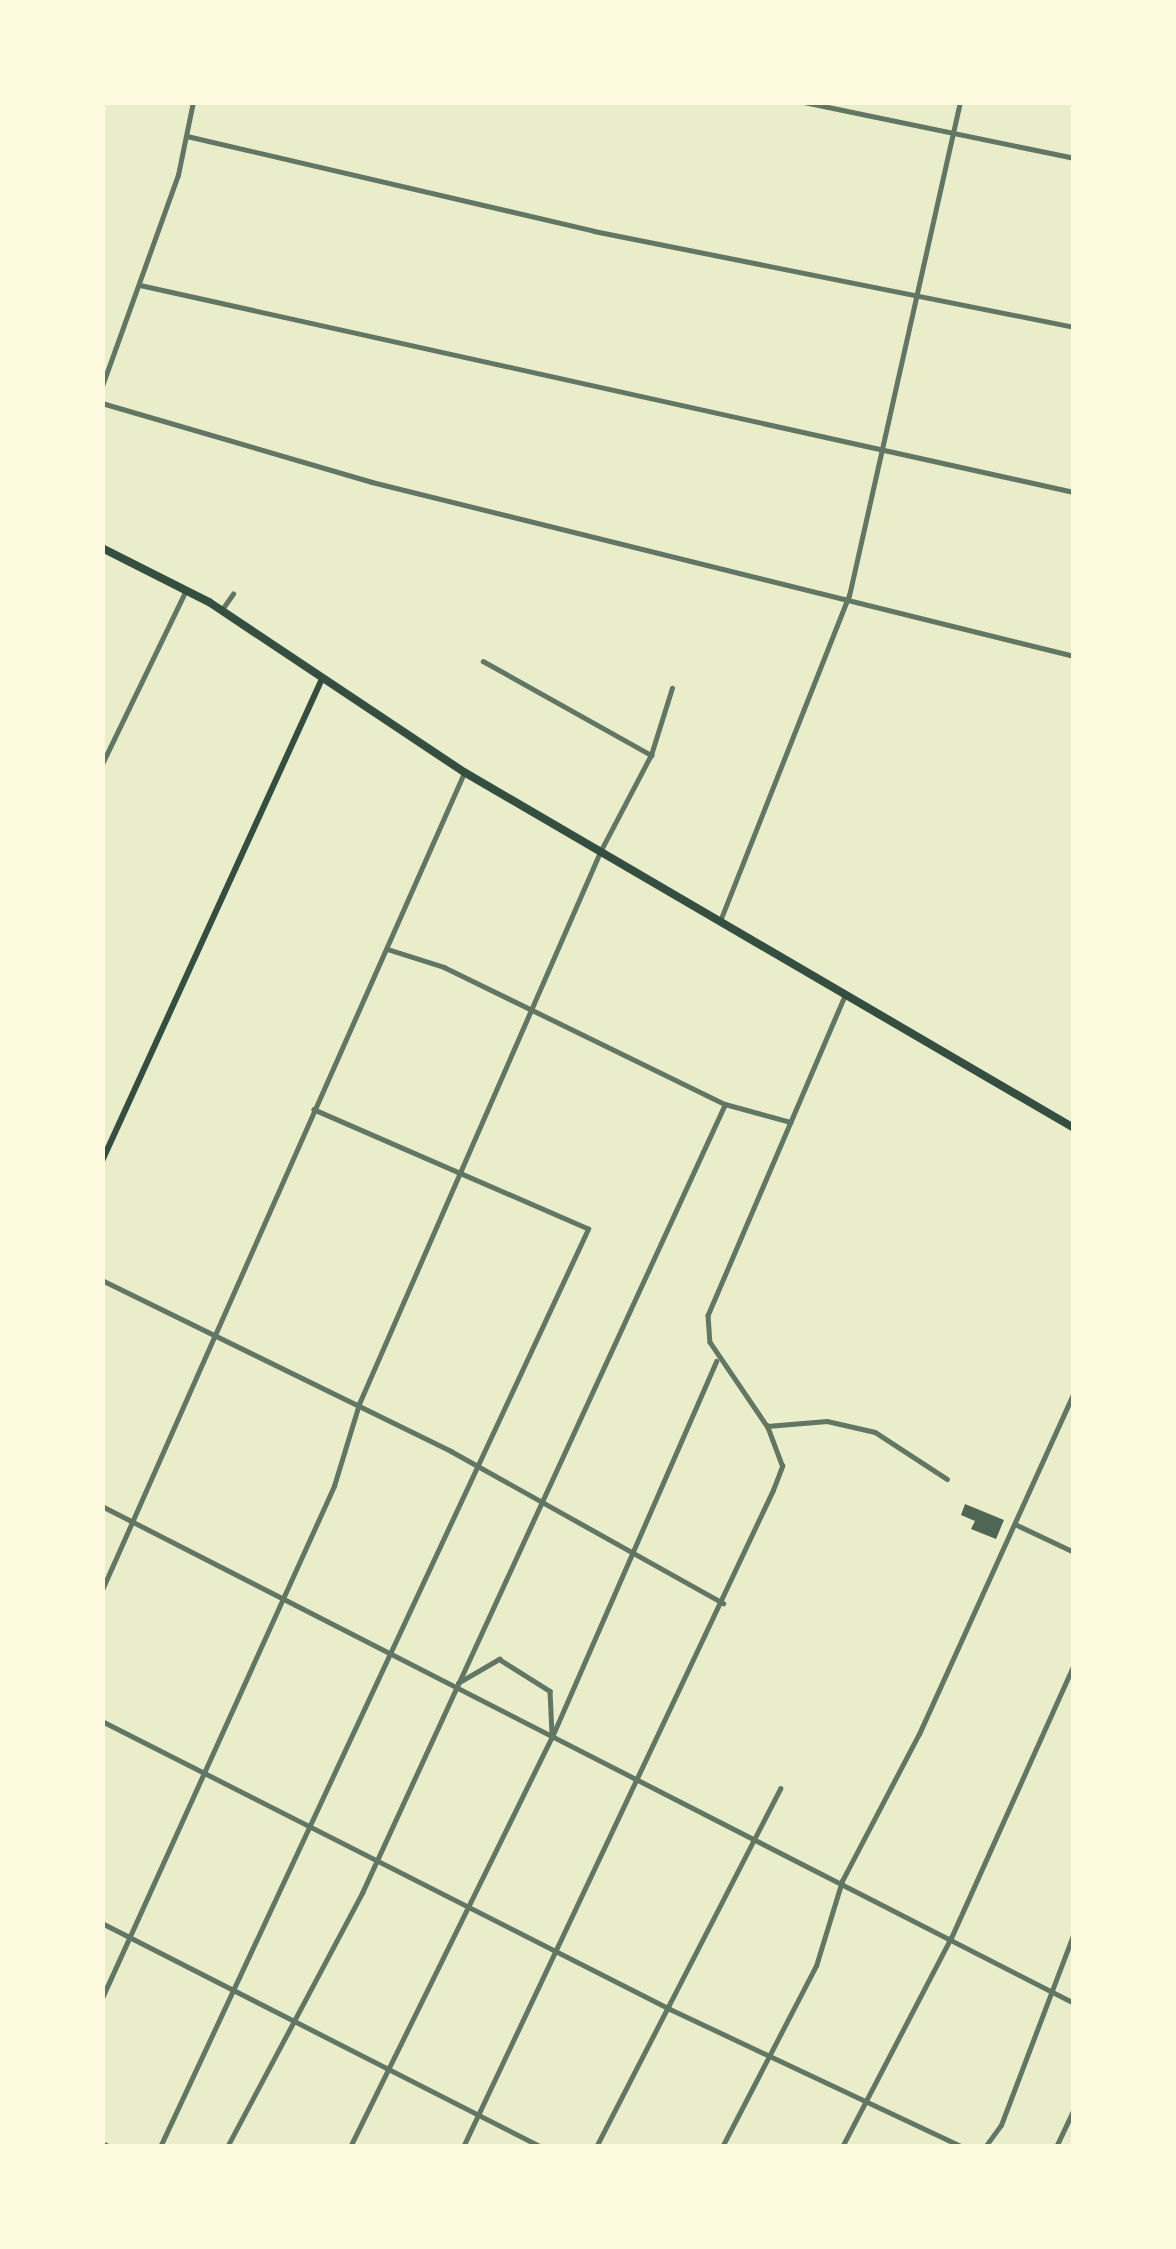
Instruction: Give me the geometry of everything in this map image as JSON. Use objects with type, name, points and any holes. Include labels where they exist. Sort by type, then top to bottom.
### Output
[{"type":"main road","points":[[102,548],[221,611],[464,772],[1074,1128]]},
{"type":"main road","points":[[102,1161],[323,676]]},
{"type":"street","points":[[102,386],[140,285],[187,136],[193,102]]},
{"type":"street","points":[[804,102],[1074,158]]},
{"type":"street","points":[[720,921],[849,596],[960,102]]},
{"type":"street","points":[[187,136],[1074,327]]},
{"type":"street","points":[[140,285],[1074,492]]},
{"type":"street","points":[[102,403],[372,482],[849,596],[1074,656]]},
{"type":"street","points":[[102,764],[185,592]]},
{"type":"street","points":[[221,611],[232,594]]},
{"type":"street","points":[[483,661],[651,755]]},
{"type":"street","points":[[102,1998],[133,1940],[334,1486],[359,1404],[600,852],[651,755],[672,688]]},
{"type":"street","points":[[102,1590],[464,772]]},
{"type":"street","points":[[386,949],[533,1011],[725,1104],[791,1122]]},
{"type":"street","points":[[464,2147],[723,1604],[782,1466],[767,1426],[716,1361],[708,1315],[845,996]]},
{"type":"street","points":[[227,2147],[377,1862],[453,1686],[543,1505],[725,1104]]},
{"type":"street","points":[[160,2147],[588,1229],[314,1110]]},
{"type":"street","points":[[102,1280],[359,1404],[543,1505],[637,1550],[723,1604]]},
{"type":"street","points":[[350,2147],[464,1907],[552,1737],[716,1361]]},
{"type":"street","points":[[722,2147],[816,1966],[842,1881],[1074,1392]]},
{"type":"street","points":[[767,1426],[827,1421],[875,1432],[947,1479]]},
{"type":"street","points":[[102,1506],[284,1595],[635,1782],[752,1842],[842,1881],[1074,2003]]},
{"type":"street","points":[[1015,1524],[1074,1552]]},
{"type":"street","points":[[453,1686],[499,1659],[550,1691],[552,1737]]},
{"type":"street","points":[[842,2147],[951,1938],[1074,1664]]},
{"type":"street","points":[[102,1720],[464,1907],[963,2147]]},
{"type":"street","points":[[596,2147],[779,1790]]},
{"type":"street","points":[[102,1923],[233,1995],[541,2147]]},
{"type":"street","points":[[985,2147],[1001,2126],[1074,1933]]},
{"type":"street","points":[[1056,2147],[1074,2109]]},
{"type":"street","points":[[102,2143],[112,2147]]},
{"type":"building","points":[[965,1504],[1004,1520],[996,1539],[971,1529],[975,1521],[961,1515]]}]
